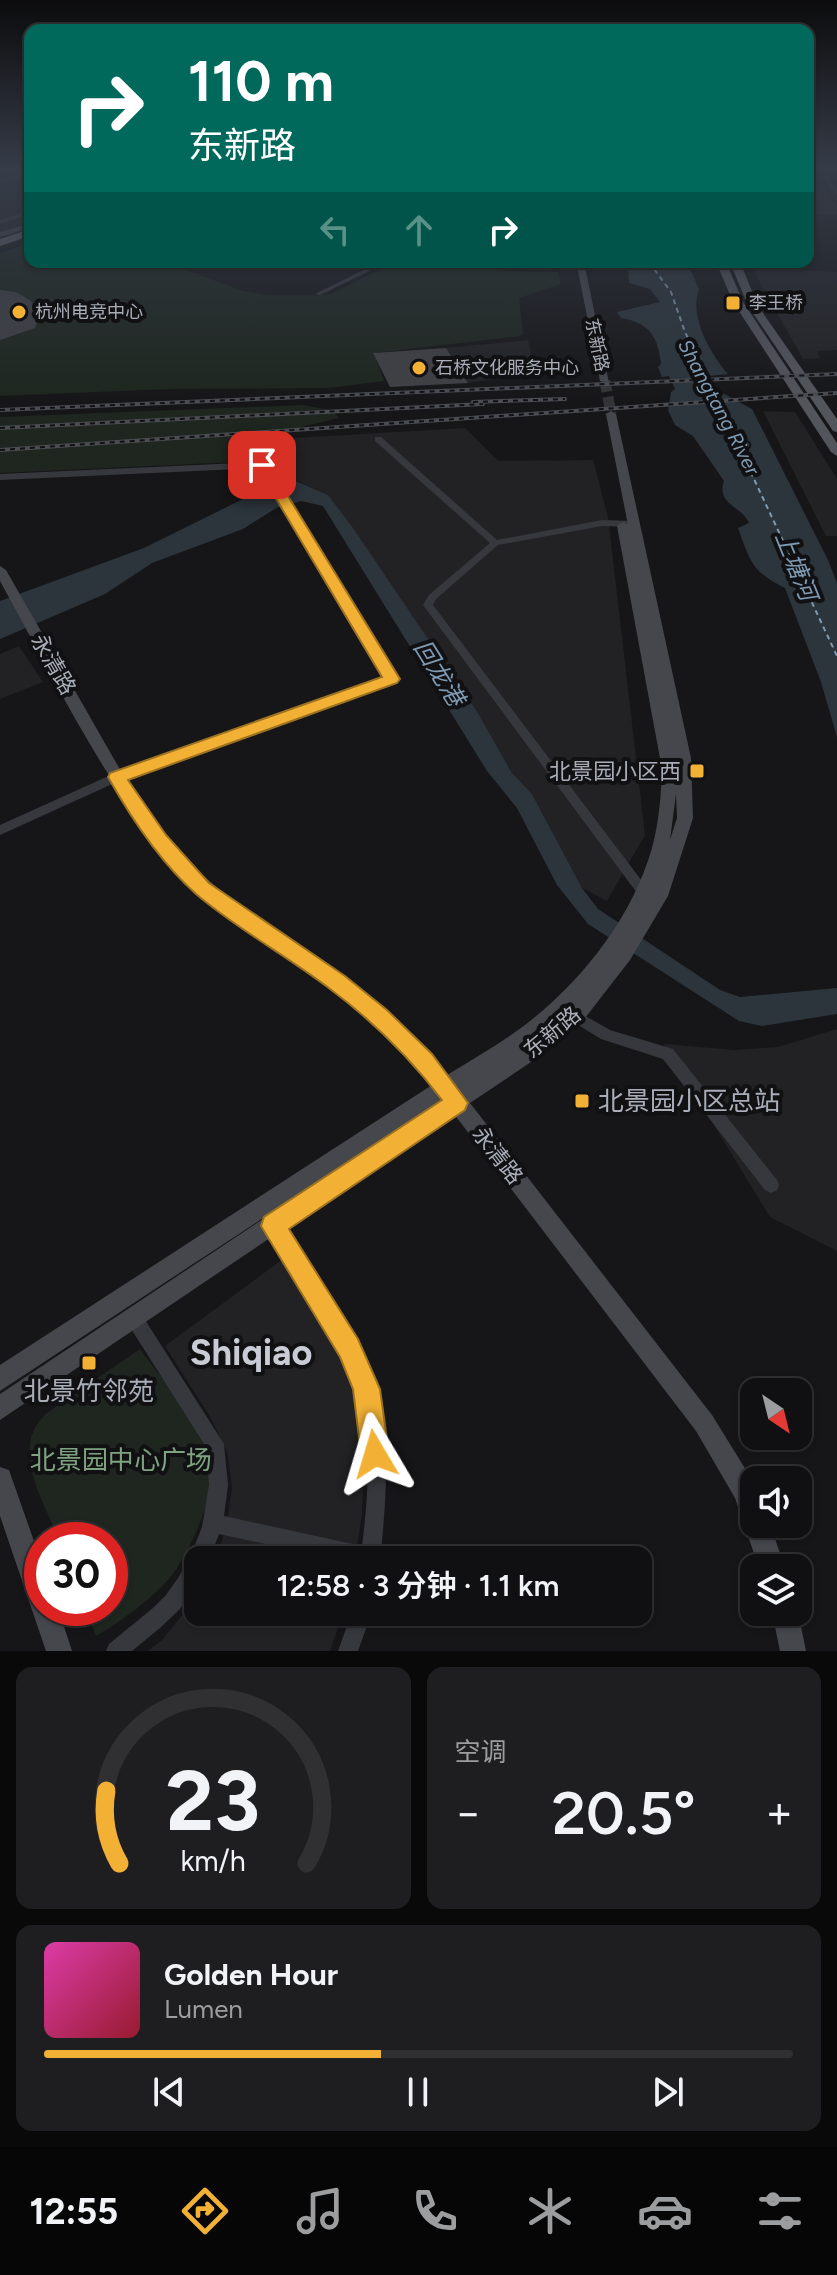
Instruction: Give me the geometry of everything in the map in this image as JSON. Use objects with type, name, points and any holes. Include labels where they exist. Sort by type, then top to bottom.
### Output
[{"type":"main road","name":"东新路","points":[[578,268],[600,381]]},
{"type":"main road","points":[[724,268],[738,302],[837,452]]},
{"type":"main road","points":[[737,268],[753,306],[837,428]]},
{"type":"main road","name":"东新路","points":[[606,414],[670,769],[667,832],[634,926]]},
{"type":"main road","name":"东新路","points":[[0,1379],[575,1016],[634,926],[660,896],[685,818],[683,758],[628,523]]},
{"type":"main road","name":"永清路","points":[[0,570],[117,777],[159,840],[202,888],[314,965],[380,1017],[425,1061],[704,1423],[740,1483]]},
{"type":"main road","name":"东新路","points":[[0,1408],[273,1226],[452,1096],[562,1005],[618,951]]},
{"type":"main road","points":[[0,1479],[24,1549]]},
{"type":"main road","points":[[51,1626],[59,1651]]},
{"type":"main road","points":[[788,1626],[793,1651]]},
{"type":"street","points":[[318,294],[372,268]]},
{"type":"street","points":[[378,439],[495,543]]},
{"type":"street","points":[[0,477],[262,465],[392,679],[117,777],[0,830]]},
{"type":"street","points":[[628,523],[602,523],[495,543],[432,597],[428,605],[644,893]]},
{"type":"street","points":[[575,1016],[606,1035],[668,1054],[771,1185]]},
{"type":"street","points":[[273,1226],[349,1348],[367,1389],[375,1454],[376,1512],[372,1546]]},
{"type":"street","points":[[116,1651],[172,1603],[201,1555],[214,1523],[220,1466],[215,1444],[134,1318]]},
{"type":"street","points":[[214,1523],[317,1546]]},
{"type":"street","points":[[348,1651],[357,1626]]},
{"type":"shaded area","points":[[752,268],[837,272],[837,350],[817,351],[820,358],[803,359]]},
{"type":"shaded area","points":[[528,340],[535,373],[468,383],[446,348]]},
{"type":"shaded area","points":[[763,411],[795,412],[837,479],[837,536],[826,536]]},
{"type":"shaded area","points":[[465,428],[498,461],[593,460],[608,517],[645,835],[607,901],[582,888],[532,794],[512,773],[478,713],[328,495],[283,474],[254,445],[259,440]]},
{"type":"shaded area","points":[[19,646],[43,682],[0,699],[0,654]]},
{"type":"shaded area","points":[[837,1029],[837,1251],[770,1217],[698,1099],[668,1063],[664,1044],[734,1050],[778,1047]]},
{"type":"shaded area","points":[[283,1259],[335,1346],[354,1386],[364,1446],[362,1514],[357,1546],[220,1546],[232,1488],[227,1451],[209,1415],[165,1346]]},
{"type":"shaded area","points":[[184,1613],[184,1626],[338,1626],[330,1651],[148,1651],[162,1640]]},
{"type":"green space","points":[[24,247],[24,268],[181,268],[243,291],[268,295],[329,295],[383,268],[558,272],[561,284],[519,298],[523,334],[520,336],[374,353],[384,381],[329,388],[170,389],[0,396],[0,253]]},
{"type":"green space","points":[[303,405],[331,410],[339,418],[239,442],[236,462],[0,473],[0,417]]},
{"type":"green space","name":"北景园中心广场","points":[[140,1349],[189,1414],[211,1455],[212,1483],[208,1500],[190,1546],[184,1546],[184,1556],[172,1575],[128,1615],[128,1522],[51,1522],[38,1492],[30,1458],[30,1442],[36,1427],[47,1413]]},
{"type":"green space","name":"北景园中心广场","points":[[92,1626],[113,1626],[96,1636]]},
{"type":"water","points":[[628,268],[690,268],[699,289],[699,323],[714,356],[728,374],[709,376],[717,390],[752,409],[828,560],[837,583],[837,737],[821,682],[785,588],[765,577],[754,564],[738,528],[749,523],[746,517],[727,500],[722,489],[724,481],[693,436],[675,425],[668,410],[671,392],[675,389],[669,376],[662,377],[658,367],[661,364],[655,339],[646,328],[621,318],[617,312],[660,302],[650,289],[629,283]]},
{"type":"water","name":"回龙港","points":[[296,481],[328,495],[353,528],[478,713],[512,773],[532,794],[582,888],[598,909],[720,990],[740,997],[837,988],[837,1014],[762,1026],[739,1021],[588,924],[557,885],[517,808],[487,771],[323,506],[301,501],[278,507],[243,529],[152,563],[105,594],[0,639],[0,601],[144,548],[253,494]]},
{"type":"building","name":"杭州电竞中心","points":[[0,290],[16,292],[31,301],[39,316],[35,328],[0,340]]},
{"type":"building","name":"石桥文化服务中心","points":[[446,348],[468,383],[390,387],[373,353]]},
{"type":"ferry route","points":[[653,268],[671,292],[685,332],[837,656]]},
{"type":"tunnel","points":[[605,381],[611,414]]},
{"type":"railway","points":[[0,410],[837,374]]},
{"type":"railway","points":[[0,450],[837,393]]},
{"type":"railway","points":[[473,402],[565,399]]},
{"type":"railway","points":[[0,428],[483,404]]},
{"type":"place","name":"李王桥","points":[[733,303]]},
{"type":"place","name":"杭州电竞中心","points":[[19,312]]},
{"type":"place","name":"石桥文化服务中心","points":[[419,368]]},
{"type":"place","name":"北景园小区西","points":[[697,771]]},
{"type":"place","name":"北景园小区总站","points":[[582,1101]]},
{"type":"place","name":"北景竹邻苑","points":[[89,1363]]},
{"type":"district","name":"Shiqiao","points":[[251,1352]]},
{"type":"route","points":[[262,465],[392,679],[117,777],[159,840],[202,888],[338,982],[380,1017],[425,1061],[457,1103],[273,1226],[349,1348],[367,1389],[375,1454]]},
{"type":"water label","name":"Shangtang River","points":[[719,407]]},
{"type":"water label","name":"上塘河","points":[[796,566]]}]
